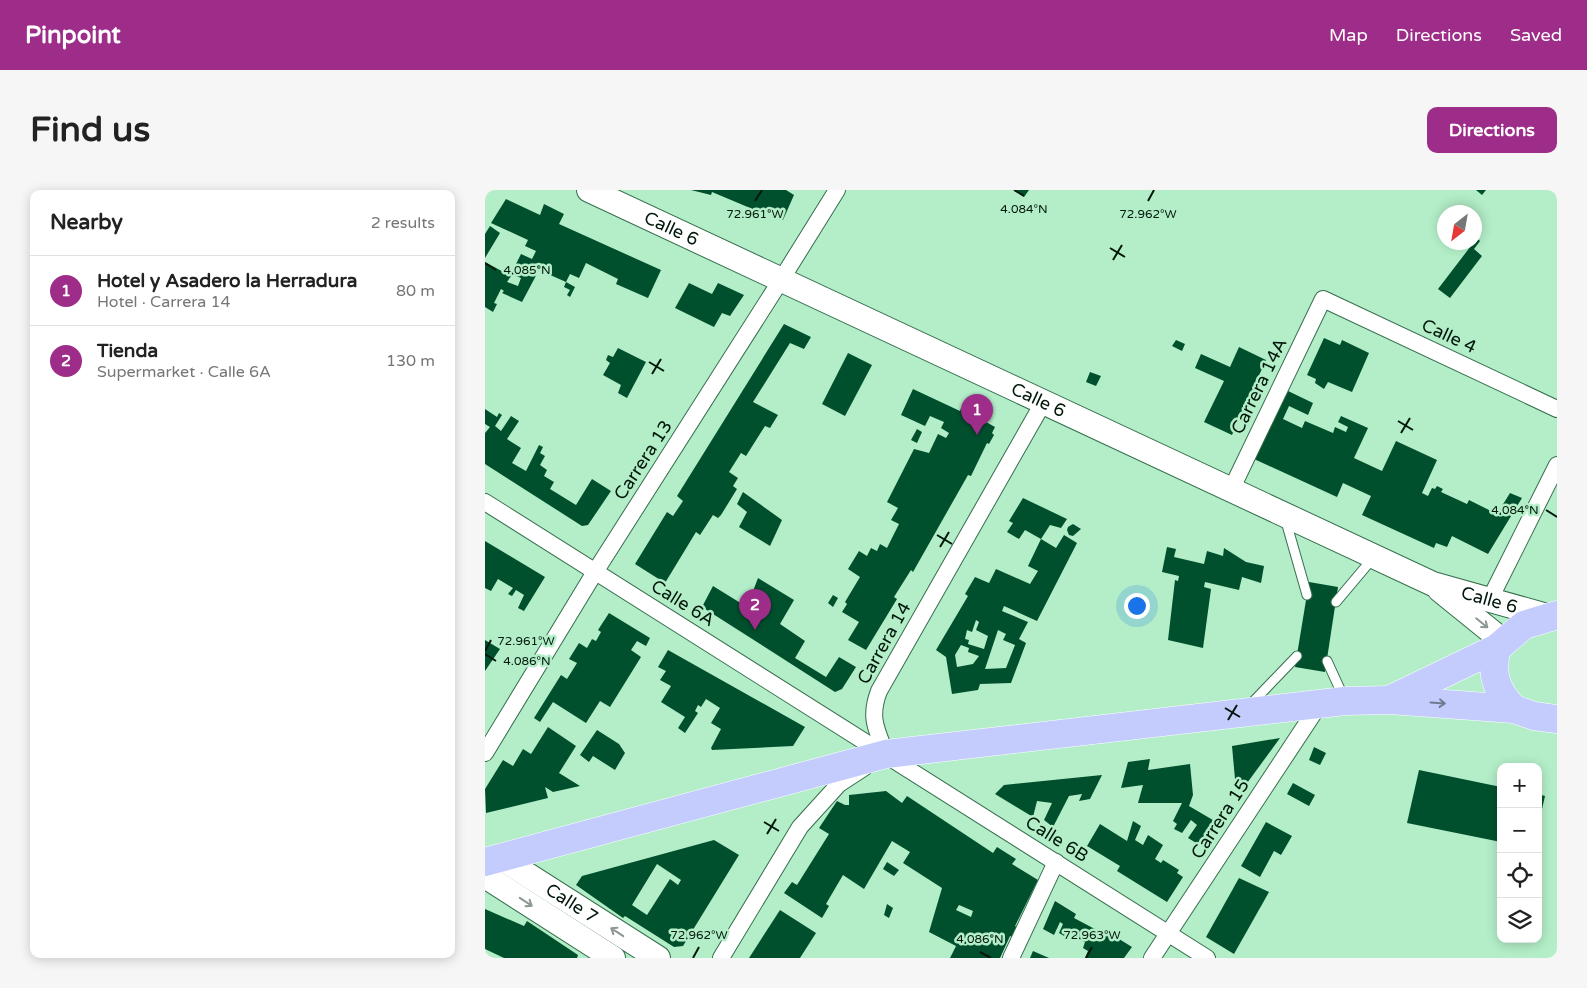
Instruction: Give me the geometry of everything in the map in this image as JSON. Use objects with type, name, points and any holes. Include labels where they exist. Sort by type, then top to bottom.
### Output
[{"type":"highway","points":[[1390,700],[1500,645],[1524,625],[1552,616]]},
{"type":"highway","points":[[1500,645],[1493,668],[1494,679],[1503,698],[1514,708]]},
{"type":"highway","points":[[489,861],[886,754],[1333,701],[1390,700],[1514,708],[1534,716],[1557,719]]},
{"type":"street","name":"Calle 6","points":[[589,190],[1433,584],[1552,616]]},
{"type":"street","name":"Carrera 13","points":[[485,753],[595,572],[837,190]]},
{"type":"street","name":"Calle 4","points":[[1323,299],[1557,409]]},
{"type":"street","name":"Carrera 14A","points":[[1231,490],[1323,299]]},
{"type":"street","name":"Carrera 14","points":[[886,754],[874,726],[873,707],[879,691],[1043,403]]},
{"type":"street","points":[[1490,599],[1557,464]]},
{"type":"street","name":"Calle 6A","points":[[485,502],[886,754]]},
{"type":"street","name":"Calle 6","points":[[1433,584],[1500,645]]},
{"type":"street","name":"Carrera 15","points":[[1152,958],[1333,701]]},
{"type":"street","name":"Calle 6B","points":[[886,754],[1207,958]]},
{"type":"street","points":[[721,958],[800,827],[839,784],[886,754]]},
{"type":"street","name":"Calle 7","points":[[489,861],[613,958]]},
{"type":"street","name":"Calle 7","points":[[489,861],[658,958]]},
{"type":"street","points":[[1011,958],[1056,862]]},
{"type":"lane","points":[[1284,515],[1307,595]]},
{"type":"lane","points":[[1336,602],[1374,557]]},
{"type":"lane","points":[[1242,713],[1297,656]]},
{"type":"lane","points":[[1327,662],[1333,701]]},
{"type":"building","points":[[691,190],[786,190],[794,195],[783,220],[712,192],[711,195]]},
{"type":"building","points":[[1014,190],[1029,190],[1024,197]]},
{"type":"building","points":[[1476,190],[1486,190],[1482,195]]},
{"type":"building","points":[[506,199],[540,215],[544,204],[564,214],[559,224],[661,270],[648,298],[616,284],[618,279],[586,263],[579,278],[570,274],[566,282],[539,270],[522,302],[502,293],[504,291],[501,289],[494,303],[497,304],[493,312],[485,307],[485,262],[511,276],[507,282],[518,286],[521,278],[511,274],[521,254],[532,259],[536,251],[525,246],[528,240],[491,223]]},
{"type":"building","points":[[490,226],[500,233],[485,258],[485,234]]},
{"type":"building","points":[[1468,250],[1475,250],[1482,256],[1450,298],[1438,289]]},
{"type":"building","points":[[566,282],[575,287],[570,297],[567,295],[570,290],[564,287]]},
{"type":"building","points":[[689,283],[712,294],[718,283],[744,295],[730,316],[722,313],[714,327],[675,308]]},
{"type":"building","points":[[784,324],[811,337],[804,349],[790,343],[753,402],[778,415],[770,428],[765,426],[746,456],[741,453],[729,472],[738,478],[733,486],[737,489],[721,515],[718,518],[713,515],[700,535],[696,532],[665,583],[635,564],[667,512],[673,516],[683,501],[677,496]]},
{"type":"building","points":[[1324,338],[1340,345],[1342,340],[1369,353],[1352,392],[1328,382],[1324,389],[1315,383],[1316,379],[1307,375]]},
{"type":"building","points":[[1176,340],[1185,344],[1182,351],[1172,346]]},
{"type":"building","points":[[1239,347],[1266,360],[1232,435],[1204,422],[1224,381],[1195,368],[1201,354],[1230,367]]},
{"type":"building","points":[[618,348],[646,362],[627,398],[618,393],[621,385],[603,375],[610,363],[606,360],[608,355],[613,357]]},
{"type":"building","points":[[848,353],[872,365],[845,416],[822,404]]},
{"type":"building","points":[[1090,372],[1101,376],[1096,386],[1086,382]]},
{"type":"building","points":[[913,389],[960,411],[961,408],[995,427],[992,433],[994,435],[989,444],[987,443],[971,476],[968,475],[913,572],[911,570],[894,597],[897,599],[866,650],[848,640],[859,622],[842,612],[847,604],[845,602],[860,577],[848,569],[859,551],[867,556],[871,548],[877,551],[880,544],[887,548],[899,524],[891,520],[898,508],[887,502],[914,449],[929,453],[938,434],[946,438],[949,433],[941,428],[944,422],[930,416],[925,426],[901,415]]},
{"type":"building","points":[[1286,390],[1313,403],[1308,415],[1289,406],[1283,419],[1302,428],[1305,421],[1333,433],[1335,427],[1346,432],[1348,427],[1338,422],[1341,416],[1368,428],[1354,458],[1382,471],[1396,441],[1437,460],[1422,493],[1428,496],[1432,488],[1435,489],[1437,486],[1443,489],[1441,492],[1467,504],[1469,500],[1497,514],[1510,493],[1522,498],[1488,554],[1452,536],[1447,547],[1436,543],[1434,548],[1362,515],[1371,496],[1343,483],[1337,497],[1254,459]]},
{"type":"building","points":[[485,409],[497,417],[499,413],[502,415],[495,426],[501,431],[511,416],[519,421],[507,439],[521,448],[512,463],[526,471],[539,445],[543,447],[540,453],[545,456],[540,465],[547,470],[544,476],[554,482],[550,489],[576,505],[592,479],[611,491],[588,525],[582,526],[485,464],[485,433],[490,427],[485,424]]},
{"type":"building","points":[[917,429],[922,432],[917,443],[911,440]]},
{"type":"building","points":[[743,492],[782,520],[770,546],[739,527],[747,512],[737,504]]},
{"type":"building","points":[[1023,498],[1067,519],[1061,528],[1050,525],[1041,539],[1025,530],[1019,539],[1007,532],[1013,523],[1009,521]]},
{"type":"building","points":[[1073,524],[1081,529],[1073,536],[1069,535],[1067,530]]},
{"type":"building","points":[[1064,535],[1077,543],[1037,621],[1004,606],[1002,611],[1028,622],[1019,639],[1026,643],[1011,683],[980,684],[978,690],[952,694],[946,657],[936,650],[968,596],[965,594],[975,577],[989,583],[996,569],[1030,584],[1038,571],[1028,566],[1041,539],[1056,548]],"holes":[[[976,620],[979,622],[976,630],[988,636],[984,649],[968,644],[969,640],[965,639],[967,630],[972,632]],[[998,630],[1006,634],[1003,640],[1015,645],[1006,668],[985,669]],[[961,645],[969,648],[968,652],[979,656],[973,664],[957,667],[955,655]]]},
{"type":"building","points":[[485,541],[545,577],[524,611],[518,608],[524,595],[516,590],[512,596],[508,594],[513,588],[498,579],[491,591],[485,588]]},
{"type":"building","points":[[1167,547],[1176,549],[1174,557],[1204,564],[1207,551],[1223,556],[1224,548],[1246,562],[1264,566],[1261,583],[1242,577],[1239,590],[1205,582],[1204,587],[1211,589],[1203,648],[1168,640],[1175,580],[1178,581],[1179,576],[1162,572]]},
{"type":"building","points":[[758,578],[794,600],[780,624],[805,641],[795,658],[826,677],[839,657],[856,667],[842,689],[835,692],[702,607],[713,586],[747,607]]},
{"type":"building","points":[[1309,582],[1338,587],[1325,672],[1295,667]]},
{"type":"building","points":[[833,595],[838,598],[833,607],[828,603]]},
{"type":"building","points":[[609,613],[650,638],[646,646],[637,641],[631,650],[641,657],[610,707],[600,701],[586,723],[553,702],[540,722],[534,718],[561,675],[567,679],[577,663],[569,659],[579,643],[587,648],[592,639],[596,641],[601,632],[598,630]]},
{"type":"building","points":[[485,640],[500,649],[485,671]]},
{"type":"building","points":[[668,650],[805,727],[793,746],[712,750],[711,748],[721,729],[711,723],[720,708],[706,699],[701,707],[698,705],[695,711],[698,713],[685,733],[678,728],[685,717],[661,702],[671,686],[660,680],[666,671],[658,667]]},
{"type":"building","points":[[548,727],[576,746],[559,773],[580,786],[553,792],[545,787],[548,798],[486,813],[485,789],[503,760],[513,766],[523,749],[531,754]]},
{"type":"building","points":[[597,730],[619,744],[625,753],[615,770],[593,756],[589,762],[580,755]]},
{"type":"building","points":[[1280,738],[1242,790],[1236,790],[1232,746]]},
{"type":"building","points":[[1314,747],[1326,753],[1320,765],[1309,760]]},
{"type":"building","points":[[1150,759],[1148,770],[1190,764],[1193,795],[1189,806],[1218,823],[1203,847],[1188,838],[1197,825],[1191,820],[1182,833],[1174,829],[1177,824],[1173,821],[1182,803],[1138,803],[1143,785],[1121,788],[1128,762]]},
{"type":"building","points":[[1419,770],[1497,786],[1497,841],[1407,823]]},
{"type":"building","points":[[1102,775],[1090,799],[1079,801],[1082,794],[1069,796],[1053,827],[1044,820],[1052,803],[1037,801],[1033,817],[995,794],[1004,785]]},
{"type":"building","points":[[1293,783],[1315,795],[1309,806],[1287,794]]},
{"type":"building","points":[[886,791],[902,803],[907,796],[993,853],[997,847],[1016,859],[1012,864],[1038,880],[1015,926],[1019,928],[1014,938],[1010,936],[1000,958],[950,958],[956,946],[929,932],[942,888],[903,863],[910,852],[892,841],[864,889],[843,875],[826,904],[829,906],[822,918],[784,893],[792,882],[797,885],[829,834],[819,828],[837,801],[849,805],[849,795]],"holes":[[[959,905],[973,911],[971,917],[956,910]]]},
{"type":"building","points":[[1542,795],[1545,796],[1542,809]]},
{"type":"building","points":[[1133,821],[1141,826],[1135,840],[1143,845],[1148,835],[1163,845],[1155,859],[1161,863],[1163,860],[1179,870],[1177,873],[1183,877],[1167,902],[1117,871],[1120,866],[1087,846],[1100,824],[1127,841]]},
{"type":"building","points":[[1266,822],[1292,836],[1281,855],[1274,851],[1260,877],[1241,866]]},
{"type":"building","points":[[714,840],[739,855],[683,946],[674,947],[625,916],[623,918],[576,885],[582,876]],"holes":[[[657,864],[681,880],[678,885],[670,879],[647,915],[632,905]]]},
{"type":"building","points":[[887,862],[899,870],[894,876],[883,869]]},
{"type":"building","points":[[1239,878],[1269,892],[1234,954],[1206,937]]},
{"type":"building","points":[[1055,901],[1076,914],[1074,918],[1110,937],[1111,934],[1132,947],[1124,958],[1085,958],[1088,951],[1083,948],[1085,942],[1067,934],[1066,937],[1059,933],[1063,924],[1060,922],[1054,935],[1043,929]]},
{"type":"building","points":[[887,904],[893,908],[889,918],[884,915]]},
{"type":"building","points":[[485,909],[524,926],[527,921],[578,955],[577,958],[504,958],[485,949]]},
{"type":"building","points":[[780,910],[816,933],[800,958],[749,958]]},
{"type":"building","points":[[1033,951],[1049,958],[1030,958]]},
{"type":"place","name":"Hotel y Asadero la Herradura","points":[[977,435]]},
{"type":"place","name":"Tienda","points":[[755,630]]}]
